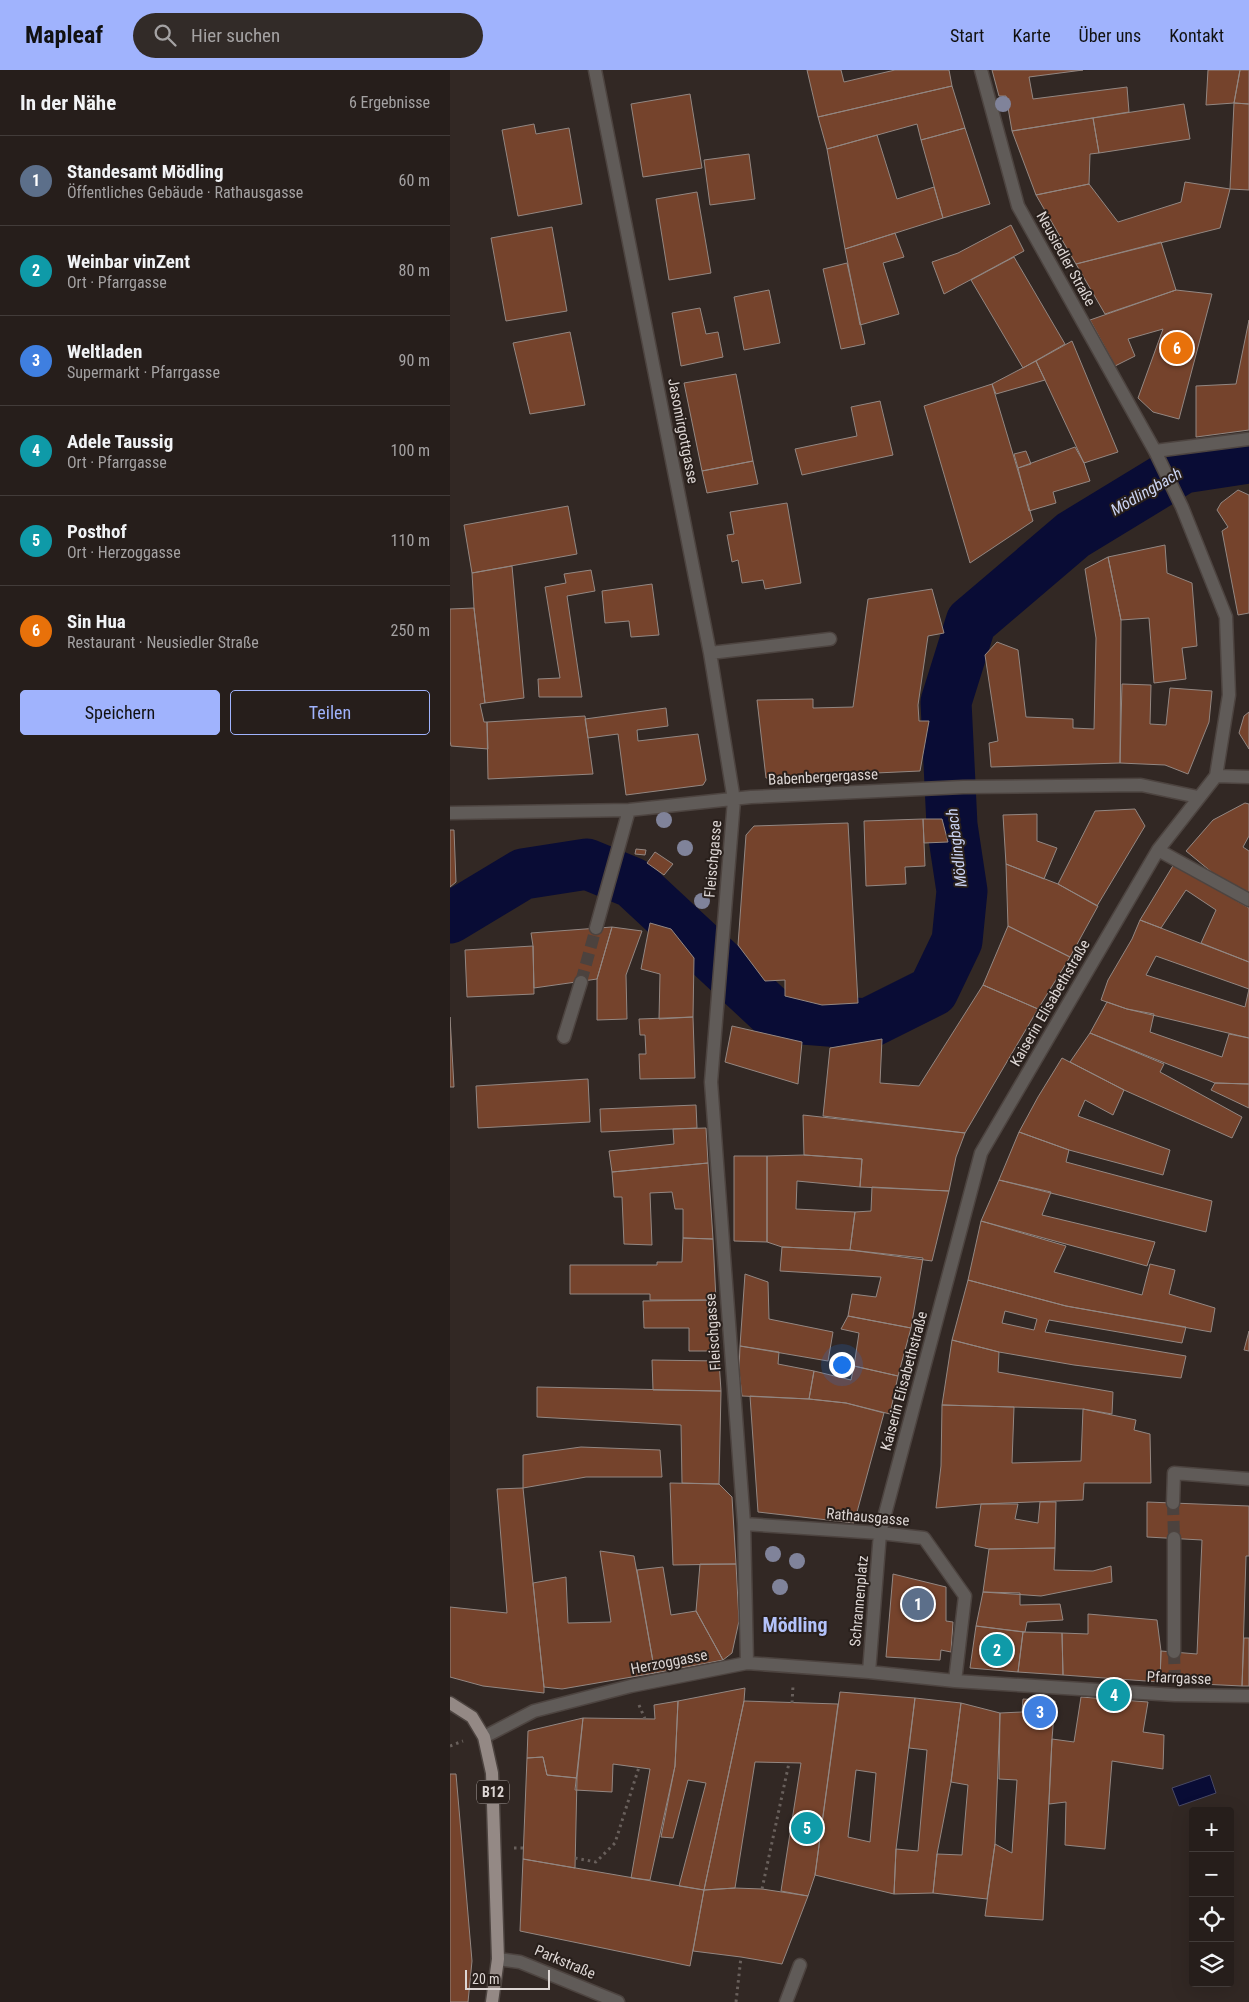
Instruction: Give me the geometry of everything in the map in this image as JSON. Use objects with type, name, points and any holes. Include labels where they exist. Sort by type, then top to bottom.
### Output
[{"type":"main road","name":"B12","points":[[450,1703],[472,1717],[484,1737],[492,1774],[496,1848],[498,1959],[492,2002]]},
{"type":"street","name":"Jasomirgottgasse","points":[[595,70],[710,653],[734,800]]},
{"type":"street","name":"Neusiedler Straße","points":[[980,70],[1018,206],[1157,457],[1182,508],[1226,617],[1229,695],[1216,776]]},
{"type":"street","points":[[1157,457],[1249,439]]},
{"type":"street","points":[[710,653],[830,638]]},
{"type":"street","points":[[1216,776],[1249,777]]},
{"type":"street","name":"Kaiserin Elisabethstraße","points":[[880,1533],[981,1153],[1158,850],[1216,776]]},
{"type":"street","name":"Babenbergergasse","points":[[450,813],[629,810],[750,797],[963,787],[1141,785],[1198,797]]},
{"type":"street","name":"Fleischgasse","points":[[734,800],[711,1082],[744,1524],[747,1663]]},
{"type":"street","points":[[596,928],[629,810]]},
{"type":"street","points":[[1158,850],[1249,900]]},
{"type":"street","points":[[564,1037],[581,982]]},
{"type":"street","points":[[1173,1503],[1174,1473],[1249,1479]]},
{"type":"street","name":"Rathausgasse","points":[[744,1524],[880,1533],[924,1538],[965,1596],[955,1681]]},
{"type":"street","name":"Schrannenplatz","points":[[869,1672],[880,1533]]},
{"type":"street","points":[[1174,1538],[1174,1652]]},
{"type":"street","name":"Herzoggasse","points":[[484,1737],[534,1710],[631,1686],[747,1663],[869,1672]]},
{"type":"street","name":"Pfarrgasse","points":[[869,1672],[955,1681],[1159,1694],[1175,1689],[1249,1696]]},
{"type":"street","name":"Parkstraße","points":[[498,1959],[520,1962],[612,2001]]},
{"type":"street","points":[[786,2002],[800,1965]]},
{"type":"path","points":[[762,1889],[789,1763]]},
{"type":"path","points":[[575,1858],[596,1862],[615,1843],[640,1767]]},
{"type":"path","points":[[736,2002],[741,1957]]},
{"type":"shaded area","points":[[1210,1775],[1216,1793],[1179,1806],[1172,1788]]},
{"type":"building","points":[[807,70],[841,70],[844,82],[895,70],[949,70],[952,86],[818,117]]},
{"type":"building","points":[[992,70],[1083,70],[1029,77],[1033,99],[1127,87],[1129,112],[1012,131],[1006,96],[999,96]]},
{"type":"building","points":[[1208,70],[1240,70],[1234,103],[1206,105]]},
{"type":"building","points":[[1240,70],[1249,70],[1249,104],[1234,103]]},
{"type":"building","points":[[952,86],[965,128],[921,140],[917,124],[827,149],[818,117]]},
{"type":"building","points":[[690,94],[702,168],[643,177],[631,104]]},
{"type":"building","points":[[1234,103],[1249,104],[1249,190],[1230,189]]},
{"type":"building","points":[[1184,104],[1190,139],[1099,153],[1093,118]]},
{"type":"building","points":[[1093,118],[1099,153],[1090,154],[1089,184],[1036,195],[1012,131]]},
{"type":"building","points":[[534,124],[536,134],[569,128],[582,204],[518,216],[502,130]]},
{"type":"building","points":[[965,128],[990,204],[943,218],[921,140]]},
{"type":"building","points":[[877,135],[897,199],[934,187],[943,218],[845,249],[827,149]]},
{"type":"building","points":[[749,154],[755,199],[710,205],[704,160]]},
{"type":"building","points":[[1185,182],[1230,189],[1220,228],[1076,264],[1036,195],[1089,184],[1118,222],[1181,202]]},
{"type":"building","points":[[697,192],[711,273],[669,280],[656,199]]},
{"type":"building","points":[[1011,225],[1024,251],[944,294],[932,262],[958,253]]},
{"type":"building","points":[[552,227],[567,311],[506,321],[491,238]]},
{"type":"building","points":[[895,233],[904,257],[883,263],[899,314],[860,325],[845,249]]},
{"type":"building","points":[[1161,242],[1176,290],[1105,314],[1076,264]]},
{"type":"building","points":[[1014,257],[1065,344],[1023,368],[971,280]]},
{"type":"building","points":[[847,263],[865,344],[841,349],[823,269]]},
{"type":"building","points":[[769,290],[780,343],[744,350],[734,297]]},
{"type":"building","points":[[1176,290],[1212,294],[1179,419],[1153,412],[1138,398],[1163,329],[1128,339],[1135,356],[1115,366],[1090,320]]},
{"type":"building","points":[[700,308],[706,334],[718,332],[723,357],[681,366],[672,313]]},
{"type":"building","points":[[1249,320],[1249,430],[1196,437],[1196,386],[1236,384]]},
{"type":"building","points":[[570,332],[585,405],[530,414],[513,343]]},
{"type":"building","points":[[1072,341],[1118,452],[1084,463],[1036,361]]},
{"type":"building","points":[[1036,361],[1045,380],[996,394],[992,384]]},
{"type":"building","points":[[736,374],[753,461],[702,471],[684,383]]},
{"type":"building","points":[[992,384],[1033,521],[970,563],[924,406]]},
{"type":"building","points":[[880,401],[893,455],[802,475],[795,449],[857,436],[851,407]]},
{"type":"building","points":[[1075,447],[1084,463],[1090,481],[1053,492],[1056,503],[1029,511],[1018,468]]},
{"type":"building","points":[[1026,451],[1031,464],[1018,468],[1014,454]]},
{"type":"building","points":[[753,461],[758,484],[707,493],[702,471]]},
{"type":"building","points":[[1238,490],[1249,495],[1249,613],[1238,615],[1222,531],[1228,527],[1217,510],[1221,503]]},
{"type":"building","points":[[787,503],[801,583],[765,589],[763,580],[742,583],[738,560],[732,562],[727,535],[734,534],[730,512]]},
{"type":"building","points":[[568,506],[577,554],[472,573],[464,525]]},
{"type":"building","points":[[1165,545],[1167,573],[1192,583],[1197,646],[1182,648],[1186,679],[1154,683],[1149,618],[1121,620],[1108,557]]},
{"type":"building","points":[[1108,557],[1121,620],[1120,763],[991,767],[989,743],[998,741],[985,655],[997,642],[1018,650],[1026,717],[1073,719],[1073,728],[1094,729],[1096,638],[1085,569]]},
{"type":"building","points":[[512,566],[524,698],[485,703],[472,573]]},
{"type":"building","points":[[591,570],[595,591],[567,596],[582,697],[539,697],[538,679],[560,678],[545,587],[566,583],[564,574]]},
{"type":"building","points":[[652,584],[659,635],[631,637],[629,621],[605,623],[602,591]]},
{"type":"building","points":[[932,589],[944,633],[928,636],[918,705],[919,721],[929,721],[920,771],[766,778],[757,700],[813,699],[813,708],[853,707],[868,599]]},
{"type":"building","points":[[474,608],[485,703],[480,704],[484,722],[487,722],[488,749],[451,746],[450,741],[450,609]]},
{"type":"building","points":[[1122,684],[1151,685],[1150,724],[1166,725],[1170,688],[1212,691],[1209,722],[1188,774],[1165,765],[1120,763]]},
{"type":"building","points":[[666,708],[668,726],[637,730],[638,741],[698,734],[706,780],[703,785],[626,795],[618,734],[588,738],[585,719]]},
{"type":"building","points":[[1249,712],[1249,749],[1239,733],[1244,716]]},
{"type":"building","points":[[585,716],[593,774],[488,779],[487,722]]},
{"type":"building","points":[[1245,803],[1249,804],[1249,836],[1243,847],[1249,851],[1249,892],[1225,883],[1186,851],[1213,820]]},
{"type":"building","points":[[1135,809],[1145,826],[1097,906],[1058,884],[1095,811]]},
{"type":"building","points":[[1037,814],[1037,841],[1057,848],[1044,879],[1006,864],[1003,815]]},
{"type":"building","points":[[923,819],[925,866],[905,867],[906,884],[866,886],[864,821]]},
{"type":"building","points":[[923,819],[942,819],[948,842],[924,843]]},
{"type":"building","points":[[848,823],[858,1003],[822,1005],[785,996],[785,980],[765,981],[738,945],[746,835],[754,826]]},
{"type":"building","points":[[450,830],[454,830],[456,882],[450,887]]},
{"type":"building","points":[[636,849],[646,850],[645,855],[635,854]]},
{"type":"building","points":[[655,852],[673,864],[664,875],[647,863]]},
{"type":"building","points":[[1006,864],[1058,884],[1098,906],[1070,957],[1008,926]]},
{"type":"building","points":[[1174,864],[1249,908],[1249,962],[1201,943],[1216,910],[1186,890],[1161,928],[1140,920]]},
{"type":"building","points":[[1140,920],[1249,962],[1249,989],[1249,1038],[1127,1009],[1101,1000],[1108,980],[1132,939]],"holes":[[[1156,956],[1249,989],[1245,1007],[1146,975]]]},
{"type":"building","points":[[650,923],[671,929],[694,958],[693,1017],[659,1019],[660,974],[641,969]]},
{"type":"building","points":[[1008,926],[1070,957],[1038,1009],[983,985]]},
{"type":"building","points":[[612,927],[597,979],[534,988],[531,933]]},
{"type":"building","points":[[612,927],[642,931],[626,975],[627,1019],[597,1020],[597,979]]},
{"type":"building","points":[[533,946],[534,994],[467,997],[465,950]]},
{"type":"building","points":[[983,985],[1038,1009],[965,1133],[823,1116],[830,1048],[882,1039],[880,1083],[919,1086]]},
{"type":"building","points":[[1107,1002],[1127,1009],[1154,1014],[1150,1032],[1222,1057],[1229,1034],[1249,1038],[1249,1084],[1215,1083],[1090,1033]]},
{"type":"building","points":[[450,1017],[454,1087],[450,1087]]},
{"type":"building","points":[[693,1017],[695,1078],[640,1079],[639,1054],[646,1054],[645,1035],[640,1035],[639,1019]]},
{"type":"building","points":[[732,1026],[802,1042],[798,1084],[725,1062]]},
{"type":"building","points":[[1090,1033],[1164,1064],[1160,1072],[1242,1117],[1232,1138],[1124,1090],[1070,1062]]},
{"type":"building","points":[[1062,1058],[1124,1090],[1113,1115],[1085,1100],[1078,1116],[1170,1150],[1163,1175],[1069,1150],[1019,1132]]},
{"type":"building","points":[[588,1079],[590,1122],[478,1128],[476,1086]]},
{"type":"building","points":[[1215,1083],[1249,1084],[1249,1108],[1211,1090]]},
{"type":"building","points":[[696,1105],[697,1128],[601,1132],[600,1109]]},
{"type":"building","points":[[803,1115],[965,1133],[956,1157],[949,1191],[860,1187],[862,1159],[804,1155]]},
{"type":"building","points":[[706,1128],[708,1163],[612,1172],[609,1151],[674,1144],[673,1129]]},
{"type":"building","points":[[1019,1132],[1069,1150],[1066,1162],[1212,1201],[1206,1232],[999,1180]]},
{"type":"building","points":[[804,1155],[862,1159],[860,1187],[797,1181],[796,1209],[855,1212],[850,1250],[782,1247],[767,1242],[767,1156]]},
{"type":"building","points":[[734,1156],[767,1156],[767,1242],[734,1241]]},
{"type":"building","points":[[708,1163],[713,1239],[683,1238],[683,1209],[675,1209],[672,1192],[650,1193],[652,1245],[624,1244],[622,1197],[614,1197],[612,1172]]},
{"type":"building","points":[[999,1180],[1051,1192],[1042,1215],[1155,1242],[1147,1266],[981,1221]]},
{"type":"building","points":[[872,1187],[949,1191],[932,1261],[850,1250],[855,1212],[871,1211]]},
{"type":"building","points":[[981,1221],[1066,1246],[1054,1272],[1142,1295],[1150,1264],[1175,1270],[1169,1294],[1215,1308],[1211,1332],[1066,1306],[968,1280]]},
{"type":"building","points":[[683,1238],[713,1239],[716,1300],[650,1300],[650,1294],[570,1294],[570,1265],[657,1265],[657,1262],[682,1262]]},
{"type":"building","points":[[782,1247],[850,1250],[923,1258],[911,1328],[848,1316],[852,1294],[876,1297],[881,1277],[780,1271]]},
{"type":"building","points":[[745,1274],[768,1282],[769,1319],[833,1332],[828,1361],[740,1346]]},
{"type":"building","points":[[968,1280],[1066,1306],[1186,1327],[1182,1343],[1049,1320],[1045,1332],[1186,1356],[1181,1378],[1074,1365],[999,1352],[952,1340]],"holes":[[[1005,1311],[1037,1319],[1034,1330],[1002,1323]]]},
{"type":"building","points":[[716,1300],[716,1351],[689,1351],[689,1328],[644,1328],[643,1301]]},
{"type":"building","points":[[848,1316],[911,1328],[898,1376],[854,1366],[859,1333],[841,1329]]},
{"type":"building","points":[[1249,1331],[1249,1351],[1244,1350]]},
{"type":"building","points":[[952,1340],[999,1352],[998,1372],[1113,1392],[1112,1414],[1083,1409],[942,1405]]},
{"type":"building","points":[[740,1346],[779,1352],[778,1364],[814,1371],[809,1399],[742,1396],[739,1371]]},
{"type":"building","points":[[652,1360],[719,1361],[721,1391],[653,1390]]},
{"type":"building","points":[[854,1366],[898,1376],[890,1414],[846,1403],[809,1399],[814,1371],[851,1380]]},
{"type":"building","points":[[537,1387],[721,1391],[719,1484],[682,1483],[681,1425],[537,1417]]},
{"type":"building","points":[[750,1396],[846,1403],[884,1413],[854,1523],[758,1512]]},
{"type":"building","points":[[942,1405],[1014,1407],[1012,1463],[1081,1461],[1083,1409],[1136,1420],[1134,1430],[1150,1434],[1151,1483],[1084,1483],[1083,1500],[981,1504],[936,1508],[941,1466]]},
{"type":"building","points":[[581,1447],[660,1450],[662,1477],[586,1477],[523,1488],[523,1455]]},
{"type":"building","points":[[670,1483],[719,1484],[732,1497],[736,1564],[673,1565]]},
{"type":"building","points":[[523,1488],[544,1693],[483,1686],[450,1677],[450,1607],[507,1613],[497,1489]]},
{"type":"building","points":[[1040,1502],[1056,1502],[1055,1548],[989,1549],[975,1546],[981,1504],[1018,1504],[1015,1519],[1038,1523]]},
{"type":"building","points":[[1147,1502],[1249,1506],[1249,1556],[1246,1556],[1242,1686],[1160,1682],[1161,1651],[1197,1654],[1202,1540],[1147,1537]]},
{"type":"building","points":[[1055,1548],[1054,1570],[1093,1571],[1111,1566],[1112,1582],[1041,1596],[983,1592],[989,1549]]},
{"type":"building","points":[[600,1551],[634,1556],[655,1673],[562,1689],[544,1687],[533,1583],[566,1577],[568,1623],[611,1622]]},
{"type":"building","points":[[700,1564],[736,1564],[739,1621],[732,1653],[723,1660],[696,1611]]},
{"type":"building","points":[[663,1567],[671,1615],[696,1611],[723,1660],[655,1673],[637,1570]]},
{"type":"building","points":[[893,1574],[946,1587],[946,1621],[953,1622],[951,1652],[941,1650],[940,1660],[886,1657]]},
{"type":"building","points":[[983,1592],[1020,1593],[1020,1605],[1060,1604],[1063,1620],[1027,1622],[1025,1632],[976,1626]]},
{"type":"building","points":[[1088,1614],[1157,1620],[1161,1651],[1160,1682],[1063,1675],[1062,1633],[1088,1634]]},
{"type":"building","points":[[976,1626],[1023,1632],[1018,1672],[970,1668]]},
{"type":"building","points":[[1023,1632],[1062,1633],[1063,1675],[1018,1672]]},
{"type":"building","points":[[1244,1638],[1249,1638],[1249,1686],[1242,1686]]},
{"type":"building","points":[[745,1688],[744,1701],[704,1890],[679,1886],[706,1783],[688,1780],[673,1838],[661,1837],[675,1766],[678,1701]]},
{"type":"building","points":[[840,1692],[915,1698],[896,1849],[894,1894],[815,1875]],"holes":[[[856,1770],[876,1773],[870,1842],[848,1837]]]},
{"type":"building","points":[[1081,1697],[1148,1702],[1143,1732],[1164,1735],[1163,1769],[1112,1761],[1105,1849],[1065,1845],[1066,1802],[1049,1804],[1052,1739],[1074,1742]]},
{"type":"building","points":[[915,1698],[961,1703],[951,1782],[937,1854],[933,1893],[894,1894],[896,1849],[918,1851],[927,1750],[909,1748]]},
{"type":"building","points":[[1023,1699],[1055,1701],[1043,1920],[985,1916],[995,1844],[1012,1853],[1017,1780],[999,1779],[1000,1713],[1022,1712]]},
{"type":"building","points":[[678,1701],[675,1766],[650,1880],[631,1878],[650,1769],[613,1764],[612,1792],[575,1790],[583,1718],[655,1719],[654,1705]]},
{"type":"building","points":[[744,1701],[838,1704],[815,1875],[808,1896],[781,1891],[801,1763],[755,1762],[735,1888],[704,1890]]},
{"type":"building","points":[[961,1703],[1000,1713],[995,1844],[987,1899],[933,1893],[937,1854],[962,1855],[968,1785],[951,1782]]},
{"type":"building","points":[[583,1718],[577,1778],[547,1775],[543,1757],[527,1758],[528,1731]]},
{"type":"building","points":[[543,1757],[547,1775],[577,1778],[575,1868],[523,1859],[527,1758]]},
{"type":"building","points":[[450,1774],[456,1774],[472,1961],[468,2002],[450,2002]]},
{"type":"building","points":[[523,1859],[704,1890],[690,1966],[520,1931]]},
{"type":"building","points":[[762,1889],[808,1896],[782,1964],[693,1951],[704,1890]]},
{"type":"waterway","name":"Mödlingbach","points":[[450,918],[523,874],[587,864],[633,883],[777,1017],[867,1024],[933,991],[957,941],[962,891],[952,825],[946,702],[971,622],[1073,535],[1183,468],[1249,458]]},
{"type":"tunnel","points":[[581,982],[596,928]]},
{"type":"tunnel","points":[[1173,1503],[1174,1538]]},
{"type":"tunnel","points":[[1174,1652],[1175,1683]]},
{"type":"place","name":"Sin Hua","points":[[1177,348]]},
{"type":"place","name":"Standesamt Mödling","points":[[918,1604]]},
{"type":"place","name":"Weinbar vinZent","points":[[997,1650]]},
{"type":"place","name":"Adele Taussig","points":[[1114,1695]]},
{"type":"place","name":"Weltladen","points":[[1040,1712]]},
{"type":"place","name":"Posthof","points":[[807,1828]]},
{"type":"district","name":"Mödling","points":[[795,1625]]}]
